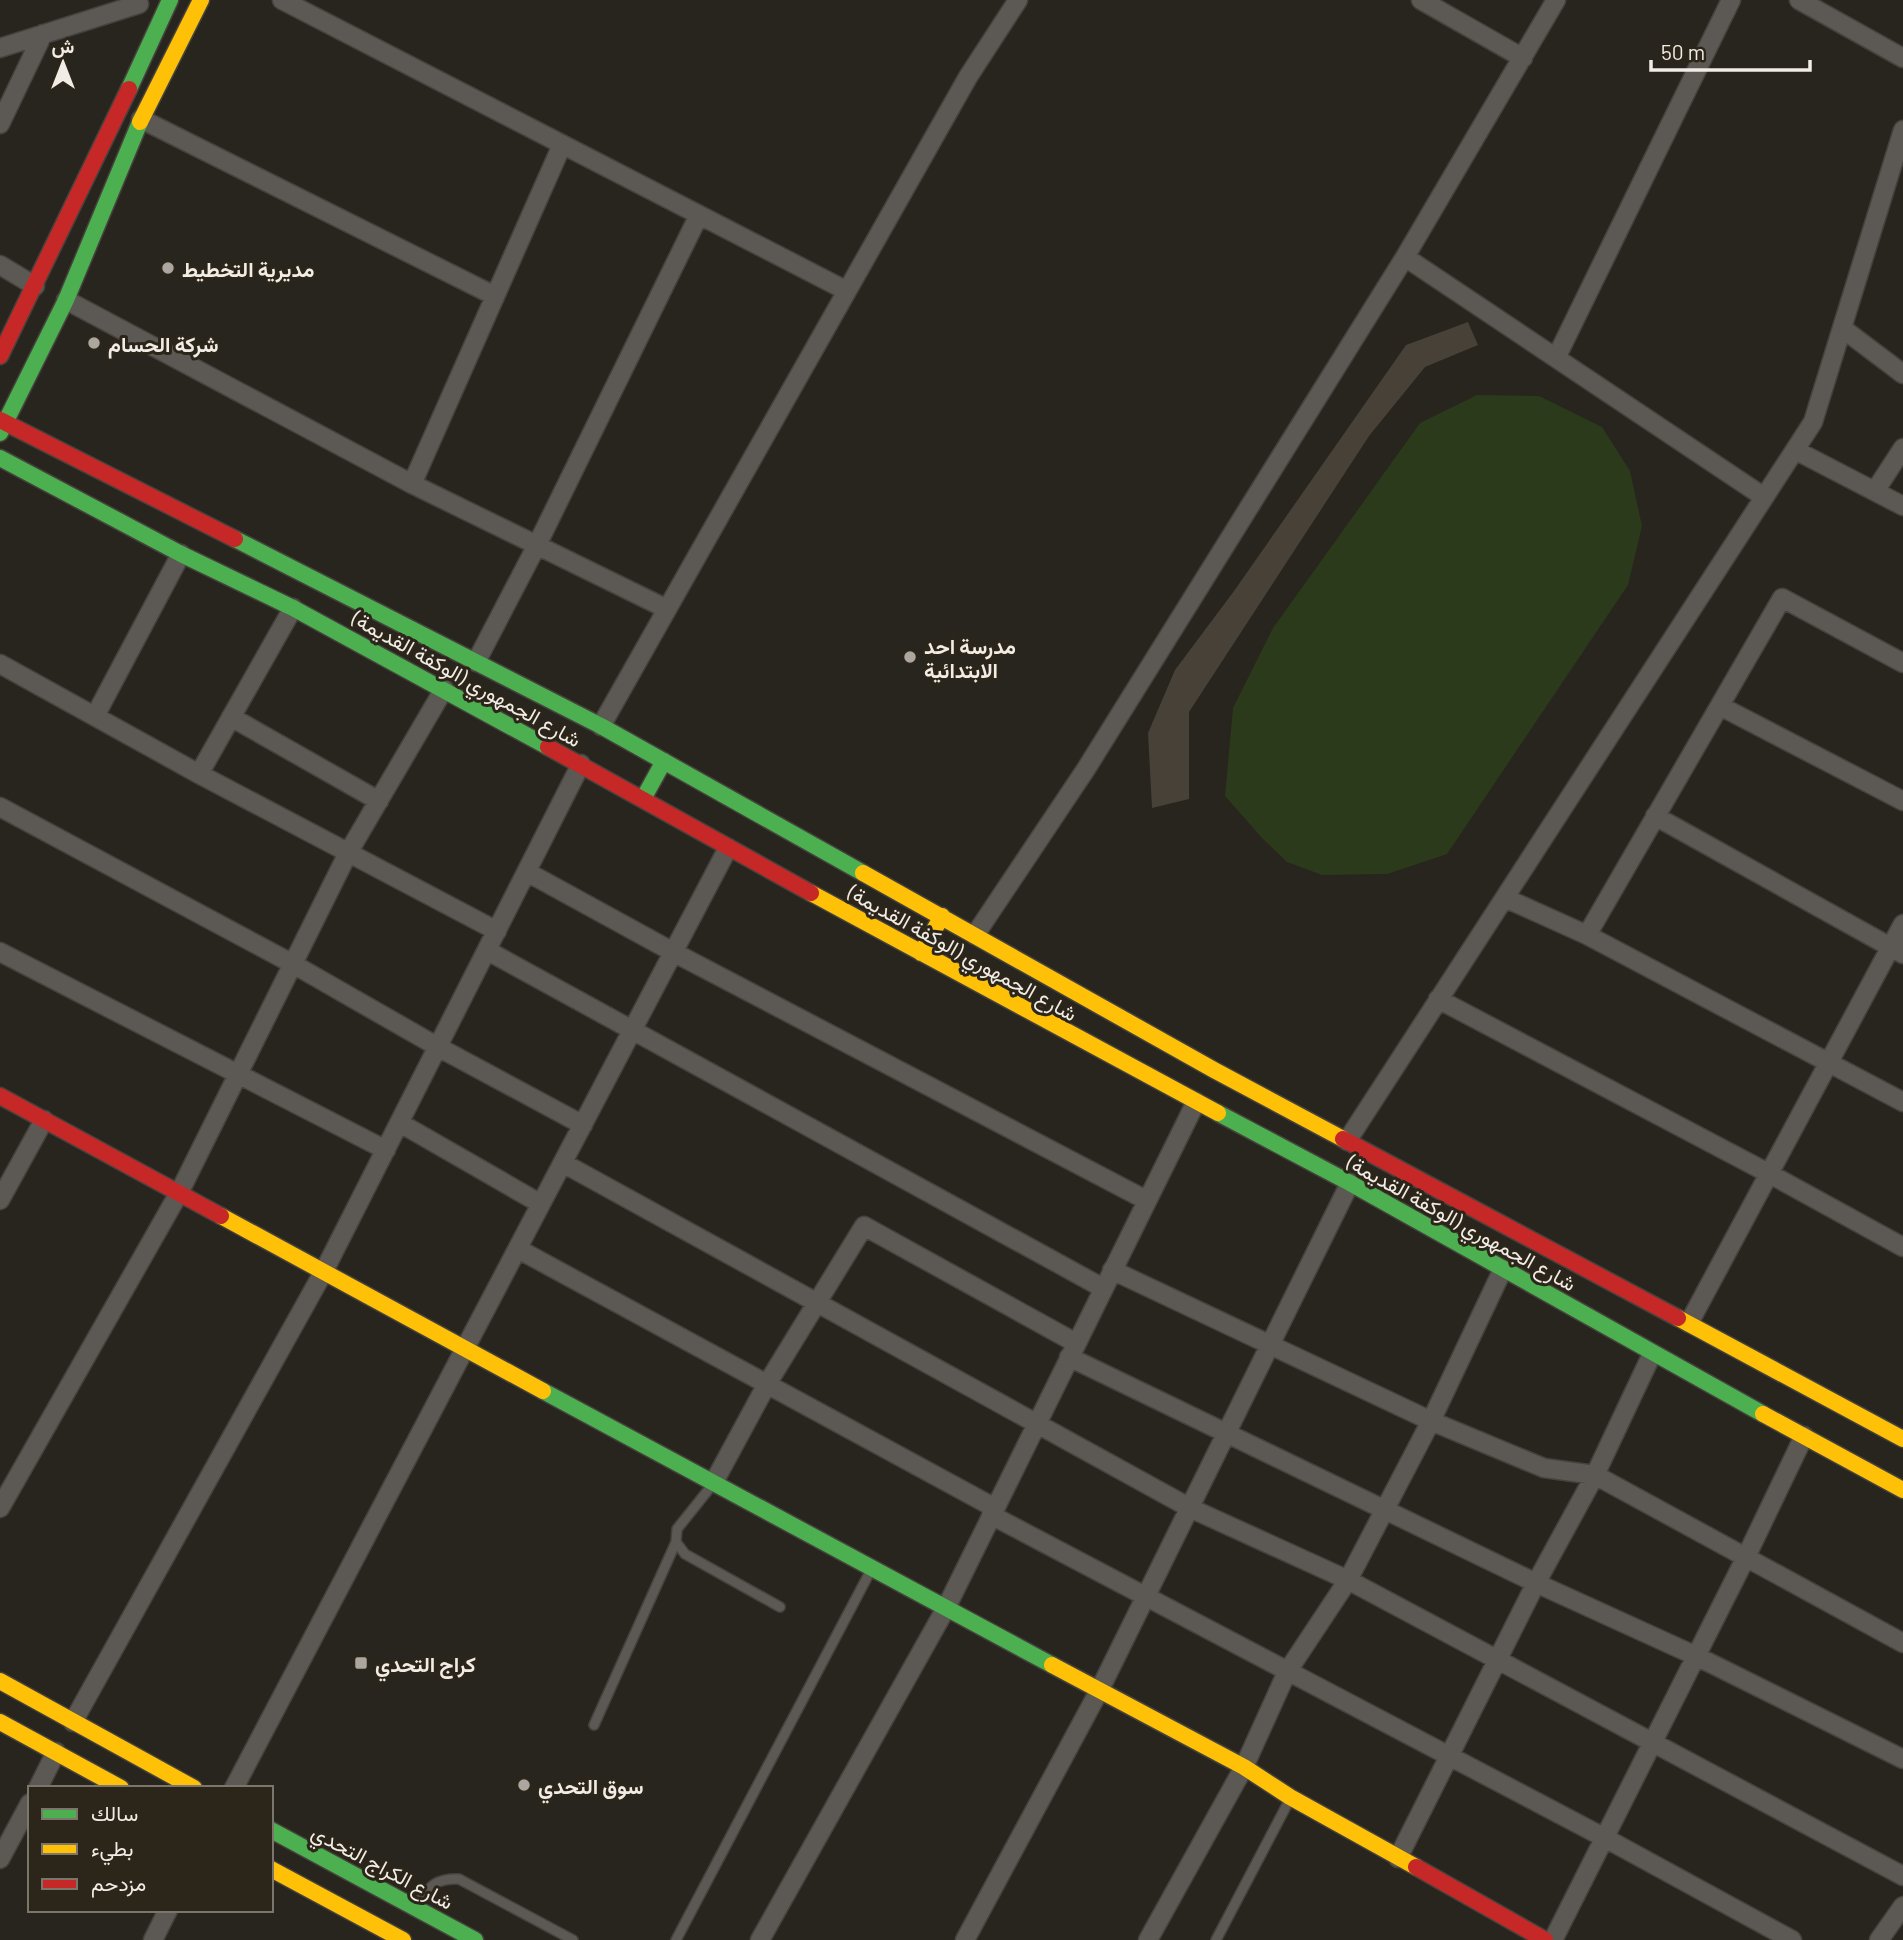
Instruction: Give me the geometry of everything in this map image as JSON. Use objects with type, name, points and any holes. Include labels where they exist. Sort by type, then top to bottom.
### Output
[{"type":"main road","points":[[0,356],[93,167],[170,0]]},
{"type":"main road","points":[[2,425],[66,300],[141,119],[201,0]]},
{"type":"main road","name":"شارع الجمهوري (الوكفة القديمة)","points":[[2,425],[601,726],[1214,1070],[1903,1439]]},
{"type":"main road","name":"شارع الجمهوري (الوكفة القديمة)","points":[[0,458],[181,554],[293,608],[444,689],[728,848],[1350,1183],[1651,1353],[1903,1490]]},
{"type":"main road","points":[[643,799],[664,761]]},
{"type":"main road","points":[[921,953],[942,916]]},
{"type":"main road","points":[[0,1096],[872,1569],[1244,1767],[1290,1797],[1545,1940]]},
{"type":"main road","points":[[0,1681],[190,1786]]},
{"type":"main road","points":[[0,1722],[117,1786]]},
{"type":"main road","name":"شارع الكراج التحدي","points":[[273,1831],[475,1940]]},
{"type":"main road","points":[[273,1870],[403,1940]]},
{"type":"street","points":[[282,0],[847,291]]},
{"type":"street","points":[[1421,0],[1523,58]]},
{"type":"street","points":[[975,935],[1086,769],[1405,257],[1556,0]]},
{"type":"street","points":[[1556,358],[1731,0]]},
{"type":"street","points":[[1799,0],[1903,58]]},
{"type":"street","points":[[0,48],[138,2],[154,33]]},
{"type":"street","points":[[601,726],[1013,2]]},
{"type":"street","points":[[0,124],[43,34]]},
{"type":"street","points":[[141,119],[495,296]]},
{"type":"street","points":[[1347,1141],[1813,422],[1903,130]]},
{"type":"street","points":[[412,484],[562,145]]},
{"type":"street","points":[[476,662],[537,545],[699,215]]},
{"type":"street","points":[[1405,257],[1764,497]]},
{"type":"street","points":[[0,265],[35,286]]},
{"type":"street","points":[[66,300],[412,484],[667,609]]},
{"type":"street","points":[[1842,328],[1903,374]]},
{"type":"street","points":[[1875,491],[1903,448]]},
{"type":"street","points":[[1795,450],[1903,506]]},
{"type":"street","points":[[95,716],[181,554]]},
{"type":"street","points":[[1587,935],[1782,598],[1903,663]]},
{"type":"street","points":[[200,774],[293,608]]},
{"type":"street","points":[[0,664],[497,932]]},
{"type":"street","points":[[0,1508],[179,1193],[348,853],[444,689]]},
{"type":"street","points":[[1720,706],[1903,801]]},
{"type":"street","points":[[231,717],[379,801]]},
{"type":"street","points":[[73,1722],[324,1271],[582,764]]},
{"type":"street","points":[[0,807],[293,964],[583,1125]]},
{"type":"street","points":[[1656,816],[1897,951]]},
{"type":"street","points":[[235,1786],[728,848]]},
{"type":"street","points":[[527,872],[673,952],[1146,1200]]},
{"type":"street","points":[[1505,898],[1587,935],[1903,1102]]},
{"type":"street","points":[[1689,1324],[1829,1061],[1897,951],[1903,924]]},
{"type":"street","points":[[488,951],[1103,1288]]},
{"type":"street","points":[[0,952],[386,1150]]},
{"type":"street","points":[[1438,999],[1903,1247]]},
{"type":"street","points":[[760,1940],[946,1608],[1196,1102]]},
{"type":"street","points":[[0,1200],[44,1120]]},
{"type":"street","points":[[400,1122],[541,1204]]},
{"type":"street","points":[[563,1163],[1190,1508],[1348,1580],[1903,1876]]},
{"type":"street","points":[[965,1940],[1099,1691],[1350,1183]]},
{"type":"street","points":[[714,1482],[766,1384],[864,1226],[1073,1350],[1228,1434],[1536,1583],[1696,1656],[1903,1759]]},
{"type":"street","points":[[518,1249],[766,1384],[1146,1597],[1792,1940]]},
{"type":"street","points":[[1148,1940],[1244,1767],[1287,1672],[1348,1580],[1431,1421],[1503,1269]]},
{"type":"street","points":[[1112,1270],[1431,1421],[1544,1468],[1595,1475],[1903,1643]]},
{"type":"street","points":[[1398,1858],[1536,1583],[1595,1475],[1651,1353]]},
{"type":"street","points":[[1553,1940],[1804,1436]]},
{"type":"street","points":[[39,1786],[57,1752]]},
{"type":"street","points":[[0,1859],[28,1807]]},
{"type":"street","points":[[1879,1940],[1903,1906]]},
{"type":"street","points":[[153,1940],[167,1912]]},
{"type":"lane","points":[[594,1726],[676,1542],[677,1529],[714,1482]]},
{"type":"lane","points":[[676,1542],[685,1554],[779,1607]]},
{"type":"lane","points":[[676,1940],[872,1569]]},
{"type":"lane","points":[[1216,1940],[1290,1797]]},
{"type":"lane","points":[[415,1907],[431,1886],[444,1879],[459,1880],[573,1940]]},
{"type":"green space","points":[[1477,395],[1539,396],[1602,427],[1630,471],[1642,526],[1628,585],[1447,854],[1387,874],[1322,875],[1287,862],[1225,796],[1233,708],[1273,628],[1420,423]]},
{"type":"building","points":[[1468,322],[1478,345],[1425,367],[1369,436],[1189,712],[1189,799],[1152,808],[1148,733],[1175,670],[1234,591],[1406,345]]},
{"type":"traffic: fast","points":[[129,89],[170,0]]},
{"type":"traffic: fast","points":[[0,433],[66,300],[140,122]]},
{"type":"traffic: fast","points":[[0,458],[181,554],[293,608],[548,747]]},
{"type":"traffic: fast","points":[[235,539],[601,726],[863,873]]},
{"type":"traffic: fast","points":[[643,799],[664,761]]},
{"type":"traffic: fast","points":[[1218,1113],[1350,1183],[1763,1414]]},
{"type":"traffic: fast","points":[[543,1391],[1052,1665]]},
{"type":"traffic: fast","points":[[273,1831],[475,1940]]},
{"type":"traffic: slow","points":[[140,122],[201,0]]},
{"type":"traffic: slow","points":[[863,873],[1214,1070],[1343,1139]]},
{"type":"traffic: slow","points":[[811,893],[1218,1113]]},
{"type":"traffic: slow","points":[[921,953],[942,916]]},
{"type":"traffic: slow","points":[[221,1216],[543,1391]]},
{"type":"traffic: slow","points":[[1678,1318],[1903,1439]]},
{"type":"traffic: slow","points":[[1763,1414],[1903,1490]]},
{"type":"traffic: slow","points":[[1052,1665],[1244,1767],[1290,1797],[1416,1867]]},
{"type":"traffic: slow","points":[[0,1681],[190,1786]]},
{"type":"traffic: slow","points":[[0,1722],[117,1786]]},
{"type":"traffic: slow","points":[[273,1870],[403,1940]]},
{"type":"traffic: jam","points":[[0,356],[129,89]]},
{"type":"traffic: jam","points":[[0,420],[235,539]]},
{"type":"traffic: jam","points":[[548,747],[811,893]]},
{"type":"traffic: jam","points":[[0,1096],[221,1216]]},
{"type":"traffic: jam","points":[[1343,1139],[1678,1318]]},
{"type":"traffic: jam","points":[[1416,1867],[1545,1940]]},
{"type":"place","name":"مديرية التخطيط","points":[[168,268]]},
{"type":"place","name":"شركة الحسام","points":[[94,343]]},
{"type":"place","name":"مدرسة احد الابتدائية","points":[[910,657]]},
{"type":"place","name":"كراج التحدي","points":[[361,1663]]},
{"type":"place","name":"سوق التحدي","points":[[524,1785]]}]
